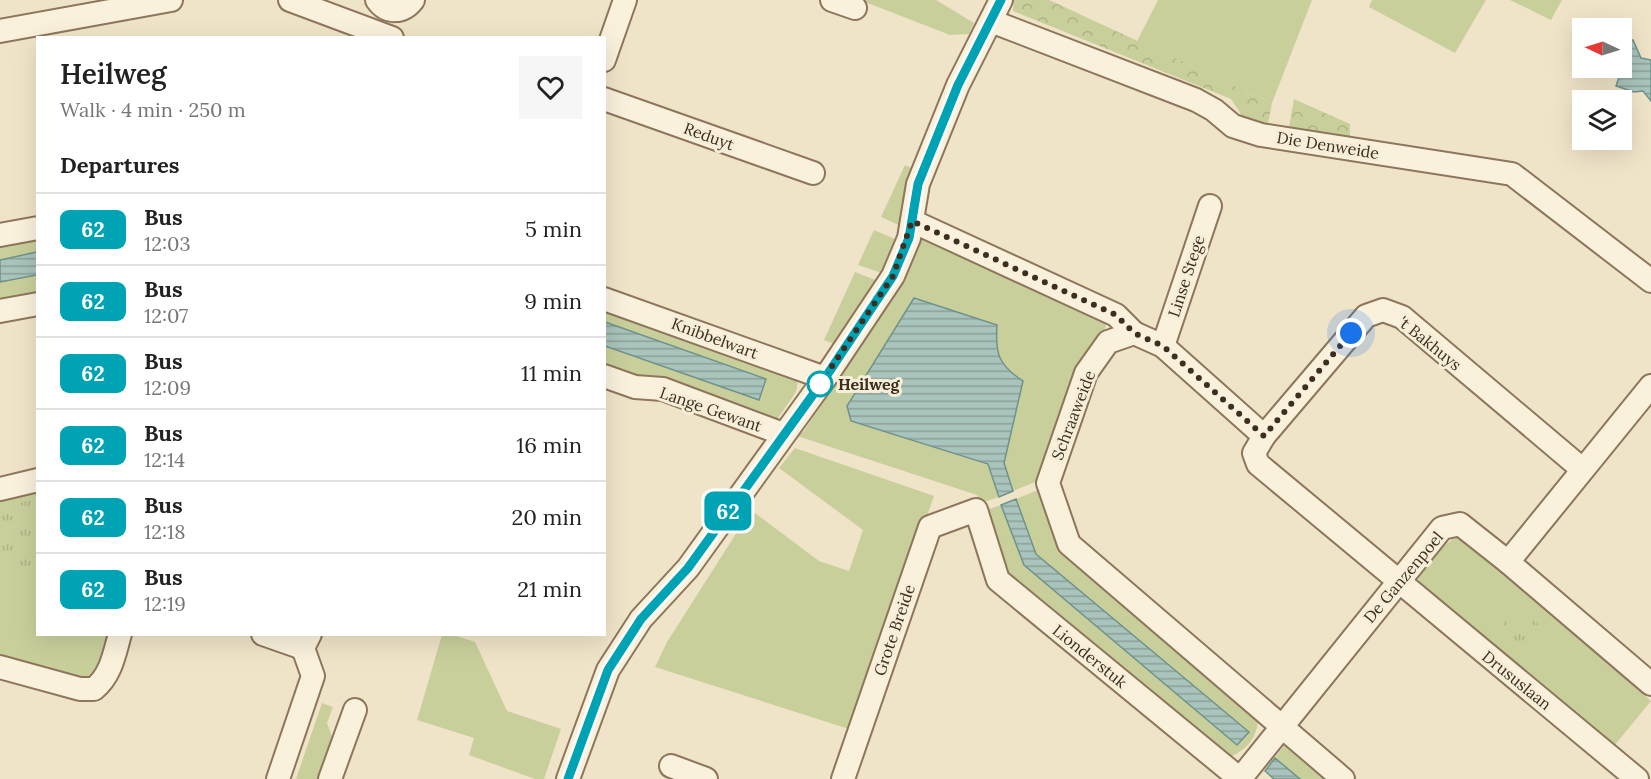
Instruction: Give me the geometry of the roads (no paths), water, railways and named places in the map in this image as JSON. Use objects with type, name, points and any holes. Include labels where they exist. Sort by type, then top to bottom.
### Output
[{"type":"street","points":[[0,31],[171,0]]},
{"type":"street","points":[[290,0],[387,36],[383,5],[405,8],[413,0]]},
{"type":"street","points":[[606,54],[625,0]]},
{"type":"street","points":[[832,0],[855,8]]},
{"type":"street","points":[[568,779],[608,670],[641,619],[688,568],[825,378],[893,276],[912,221],[918,184],[958,85],[1001,0]]},
{"type":"street","name":"Die Denweide","points":[[991,21],[1196,100],[1214,110],[1233,126],[1261,135],[1512,174],[1651,281]]},
{"type":"street","name":"Reduyt","points":[[606,100],[813,173]]},
{"type":"street","name":"Linse Stege","points":[[1163,346],[1210,206]]},
{"type":"street","points":[[912,221],[1116,315],[1134,333],[1163,346],[1264,436],[1254,453],[1258,464],[1397,582]]},
{"type":"street","points":[[0,236],[36,228]]},
{"type":"street","name":"Knibbelwart","points":[[606,299],[825,378]]},
{"type":"street","points":[[0,311],[36,304]]},
{"type":"street","name":"'t Bakhuys","points":[[1264,436],[1366,316],[1383,310],[1402,317],[1582,469]]},
{"type":"street","name":"Schraaweide","points":[[1134,333],[1108,342],[1086,373],[1048,483],[1069,544],[1343,779]]},
{"type":"street","name":"Lange Gewant","points":[[606,377],[634,387],[663,389],[783,434]]},
{"type":"street","points":[[1651,386],[1508,562],[1651,684]]},
{"type":"street","points":[[0,489],[36,480]]},
{"type":"street","name":"Lionderstuk","points":[[976,510],[998,580],[1240,779]]},
{"type":"street","name":"Grote Breide","points":[[843,779],[930,526],[976,510]]},
{"type":"street","name":"De Ganzenpoel","points":[[1240,779],[1442,528],[1460,524],[1508,562]]},
{"type":"street","name":"Drususlaan","points":[[1397,582],[1637,779]]},
{"type":"street","points":[[0,667],[80,689],[94,689],[103,681],[109,670],[119,636]]},
{"type":"street","points":[[275,636],[306,641],[313,676],[278,779]]},
{"type":"street","points":[[330,779],[355,710]]},
{"type":"street","points":[[671,766],[706,779]]},
{"type":"water","points":[[1632,40],[1641,58],[1651,60],[1651,101],[1643,91],[1634,92],[1616,86],[1619,78],[1632,78]]},
{"type":"water","points":[[36,252],[36,275],[0,282],[0,260]]},
{"type":"water","points":[[914,298],[997,325],[1000,358],[1008,369],[1023,381],[1004,463],[1013,491],[999,497],[988,464],[851,421],[847,406]]},
{"type":"water","points":[[606,322],[766,379],[759,400],[606,346]]},
{"type":"water","points":[[1016,499],[1036,554],[1249,732],[1237,745],[1024,565],[1001,505]]},
{"type":"water","points":[[1275,758],[1300,779],[1274,779],[1265,771]]},
{"type":"place","name":"Heilweg","points":[[820,384]]}]
